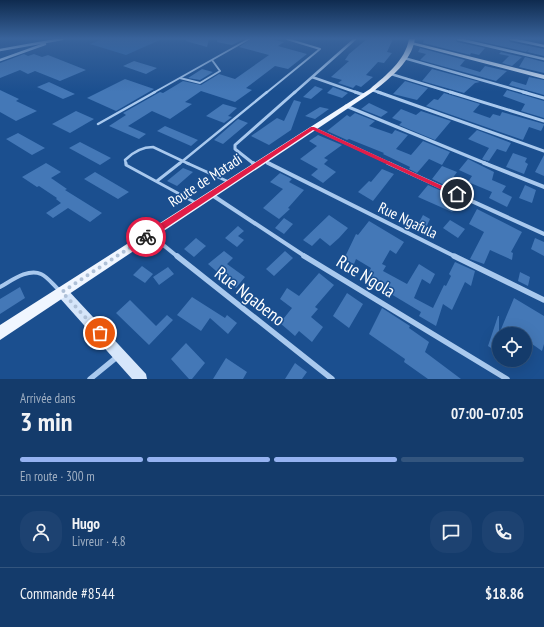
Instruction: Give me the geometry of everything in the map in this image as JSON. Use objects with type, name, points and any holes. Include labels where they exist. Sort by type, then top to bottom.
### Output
[{"type":"main road","name":"Route de Matadi","points":[[0,333],[368,92],[391,74],[404,58]]},
{"type":"street","points":[[312,77],[335,57]]},
{"type":"street","points":[[472,57],[544,77]]},
{"type":"street","points":[[534,57],[544,59]]},
{"type":"street","points":[[404,58],[544,98]]},
{"type":"street","points":[[391,74],[544,122]]},
{"type":"street","points":[[312,77],[368,92],[544,151]]},
{"type":"street","name":"Rue Ngafula","points":[[312,77],[235,145],[235,149],[544,300]]},
{"type":"street","points":[[346,106],[544,188]]},
{"type":"street","points":[[312,128],[544,234]]},
{"type":"street","name":"Rue Ngola","points":[[211,194],[308,258],[507,379]]},
{"type":"street","name":"Rue Ngabeno","points":[[150,234],[332,379]]},
{"type":"street","points":[[62,292],[120,354],[141,379]]},
{"type":"street","points":[[90,379],[120,354]]},
{"type":"lane","points":[[98,124],[218,57]]},
{"type":"lane","points":[[157,181],[311,57]]},
{"type":"lane","points":[[180,78],[200,83],[220,71],[212,60]]},
{"type":"lane","points":[[197,204],[126,165],[125,160],[135,151],[147,146],[153,147],[229,182]]},
{"type":"lane","points":[[0,287],[22,276],[33,273],[41,274],[62,292]]},
{"type":"building","points":[[17,57],[52,57],[86,70],[60,81],[35,71],[28,74],[20,70],[0,78],[0,63]]},
{"type":"building","points":[[267,57],[304,57],[288,69],[275,66],[246,88],[252,90],[235,102],[201,91],[185,102],[192,104],[170,119],[152,111],[128,126],[146,134],[139,139],[109,126],[126,115],[123,113],[183,81],[201,85],[219,74],[235,79]]},
{"type":"building","points":[[347,57],[389,57],[384,63],[378,62],[366,75],[373,77],[361,87],[356,85],[353,88],[338,83],[342,80],[331,77],[349,61],[345,60]]},
{"type":"building","points":[[423,57],[453,57],[465,60],[460,66],[480,72],[485,66],[507,71],[496,81],[420,60]]},
{"type":"building","points":[[508,57],[522,57],[512,66],[502,63]]},
{"type":"building","points":[[525,57],[544,62],[544,73],[519,67]]},
{"type":"building","points":[[134,61],[157,68],[146,74],[123,66]]},
{"type":"building","points":[[202,69],[213,72],[200,80],[188,78]]},
{"type":"building","points":[[432,69],[480,82],[475,83],[464,93],[422,81]]},
{"type":"building","points":[[529,77],[544,80],[544,95],[509,85],[512,81],[526,85]]},
{"type":"building","points":[[125,79],[154,89],[116,111],[87,98]]},
{"type":"building","points":[[405,81],[428,88],[417,100],[393,94]]},
{"type":"building","points":[[49,82],[75,94],[63,99],[37,87]]},
{"type":"building","points":[[315,86],[323,89],[311,99],[303,97]]},
{"type":"building","points":[[333,87],[348,93],[342,98],[327,93]]},
{"type":"building","points":[[0,90],[19,99],[16,101],[37,111],[16,121],[0,112]]},
{"type":"building","points":[[507,90],[544,101],[544,118],[521,111],[525,104],[503,96]]},
{"type":"building","points":[[444,93],[480,104],[473,112],[490,118],[493,114],[500,116],[502,112],[544,125],[541,131],[529,127],[523,140],[426,106],[434,99],[438,100]]},
{"type":"building","points":[[294,100],[301,102],[291,130],[269,145],[251,136],[277,118],[284,121]]},
{"type":"building","points":[[369,103],[388,112],[381,117],[361,109]]},
{"type":"building","points":[[223,104],[237,108],[228,116],[232,117],[224,123],[206,116]]},
{"type":"building","points":[[320,107],[329,109],[315,119],[305,116]]},
{"type":"building","points":[[401,109],[416,115],[421,111],[451,121],[435,140],[399,125],[402,122],[392,118]]},
{"type":"building","points":[[76,111],[94,119],[70,133],[52,124]]},
{"type":"building","points":[[355,113],[375,121],[369,126],[392,134],[395,130],[408,135],[396,149],[411,155],[423,141],[450,152],[442,165],[429,159],[417,173],[409,169],[410,167],[383,154],[384,153],[327,131],[347,115],[350,117]]},
{"type":"building","points":[[238,119],[248,123],[223,144],[214,140]]},
{"type":"building","points":[[165,126],[198,140],[191,146],[157,131]]},
{"type":"building","points":[[477,130],[511,143],[506,152],[497,149],[489,161],[482,159],[489,148],[468,139]]},
{"type":"building","points":[[18,133],[45,148],[32,155],[6,139]]},
{"type":"building","points":[[318,135],[342,145],[324,158],[328,160],[324,164],[336,172],[323,183],[311,175],[318,169],[300,159],[317,146],[309,141]]},
{"type":"building","points":[[80,142],[111,158],[100,165],[69,148]]},
{"type":"building","points":[[513,153],[527,158],[525,162],[528,164],[524,174],[506,167]]},
{"type":"building","points":[[544,155],[544,176],[535,172]]},
{"type":"building","points":[[468,159],[494,172],[492,180],[506,186],[502,192],[512,197],[507,207],[489,198],[492,192],[468,182],[472,176],[459,170]]},
{"type":"building","points":[[46,163],[61,172],[51,178],[67,189],[65,190],[102,213],[90,222],[68,208],[53,218],[46,213],[61,203],[56,199],[57,198],[39,186],[37,187],[22,177]]},
{"type":"building","points":[[442,166],[457,172],[450,182],[460,187],[457,191],[432,179]]},
{"type":"building","points":[[183,168],[193,172],[177,186],[167,181]]},
{"type":"building","points":[[382,169],[394,174],[373,201],[358,192],[369,181],[371,182]]},
{"type":"building","points":[[95,172],[129,192],[118,199],[84,179]]},
{"type":"building","points":[[280,173],[292,179],[289,182],[304,190],[288,208],[290,209],[279,219],[263,208],[283,189],[270,182]]},
{"type":"building","points":[[428,185],[453,196],[451,199],[459,203],[452,212],[418,197]]},
{"type":"building","points":[[525,185],[536,190],[532,203],[519,198]]},
{"type":"building","points":[[477,209],[522,232],[511,252],[513,253],[512,260],[490,250],[484,264],[470,259],[484,232],[469,224]]},
{"type":"building","points":[[329,215],[348,228],[339,238],[330,246],[320,238],[312,246],[303,240]]},
{"type":"building","points":[[423,215],[430,219],[423,234],[415,230]]},
{"type":"building","points":[[284,218],[293,224],[284,234],[275,228]]},
{"type":"building","points":[[450,220],[465,229],[458,238],[443,228]]},
{"type":"building","points":[[369,221],[404,242],[396,254],[390,250],[382,264],[386,266],[383,271],[407,284],[419,264],[435,274],[430,284],[422,279],[414,298],[433,308],[444,285],[446,286],[451,276],[449,274],[455,262],[475,271],[471,286],[465,282],[452,310],[443,304],[436,326],[419,316],[421,312],[381,288],[379,292],[364,282],[371,268],[356,259],[354,264],[344,259],[356,234],[358,235]]},
{"type":"building","points":[[238,226],[244,231],[238,236],[244,240],[237,247],[225,238]]},
{"type":"building","points":[[196,238],[206,246],[194,257],[184,249]]},
{"type":"building","points":[[535,238],[544,242],[544,256],[531,249]]},
{"type":"building","points":[[224,251],[233,258],[227,264],[245,277],[236,288],[208,264]]},
{"type":"building","points":[[285,251],[293,258],[274,276],[266,269]]},
{"type":"building","points":[[142,266],[153,274],[145,283],[133,275]]},
{"type":"building","points":[[168,267],[174,274],[159,285],[153,277]]},
{"type":"building","points":[[520,272],[530,277],[528,286],[518,281]]},
{"type":"building","points":[[319,273],[334,285],[315,307],[318,309],[311,317],[323,327],[312,342],[299,331],[295,336],[280,323],[292,308],[280,299],[287,288],[299,296]]},
{"type":"building","points":[[20,287],[25,298],[0,314],[0,299]]},
{"type":"building","points":[[347,293],[363,304],[349,328],[333,316]]},
{"type":"building","points":[[192,297],[225,318],[227,315],[237,323],[228,334],[210,318],[201,331],[177,315]]},
{"type":"building","points":[[514,298],[544,316],[544,344],[542,351],[532,344],[532,327],[502,327]]},
{"type":"building","points":[[130,300],[156,326],[167,315],[173,320],[149,345],[116,313]]},
{"type":"building","points":[[382,308],[410,326],[409,328],[429,342],[425,352],[461,379],[428,379],[404,362],[405,359],[369,334]]},
{"type":"building","points":[[498,316],[499,316],[499,327],[494,327]]},
{"type":"building","points":[[492,334],[492,349],[488,346]]},
{"type":"building","points":[[186,343],[205,363],[192,379],[189,379],[171,359]]},
{"type":"building","points":[[226,358],[247,372],[243,379],[213,379]]},
{"type":"building","points":[[295,363],[307,372],[302,379],[285,379]]},
{"type":"way so far","points":[[100,333],[62,292],[146,237]]},
{"type":"route","points":[[146,237],[312,128],[457,194]]}]
